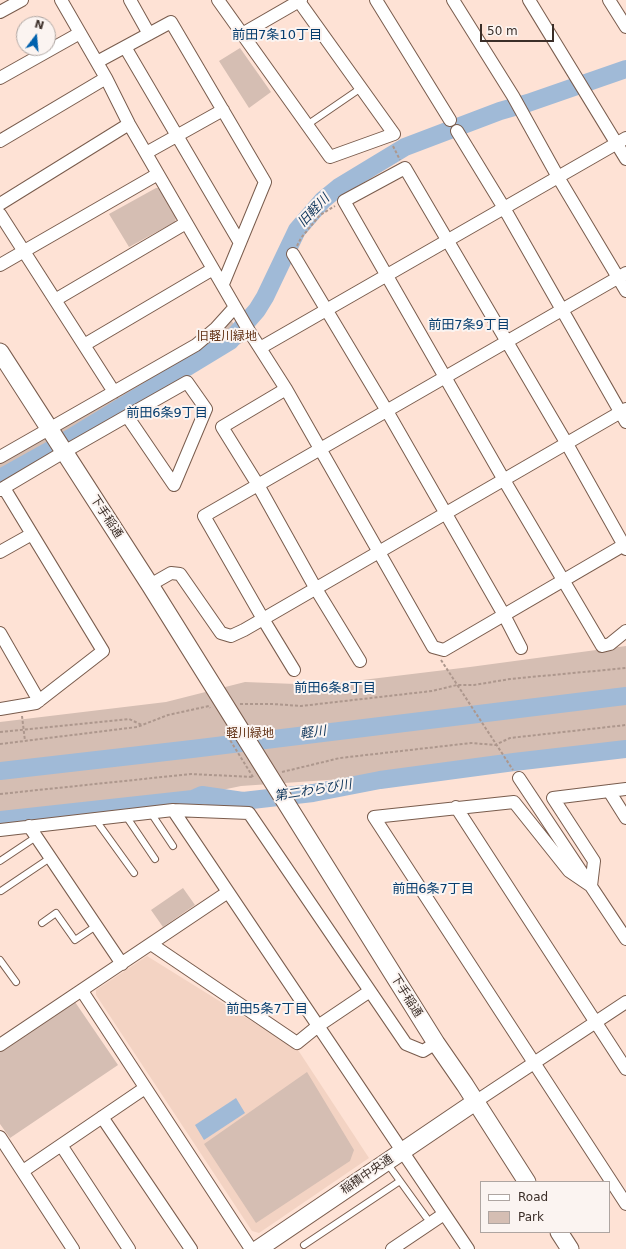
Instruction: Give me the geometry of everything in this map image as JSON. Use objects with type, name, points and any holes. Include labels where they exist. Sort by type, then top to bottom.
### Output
[{"type":"main road","name":"下手稲通","points":[[0,352],[150,585],[436,1043],[526,1181]]},
{"type":"main road","name":"稲積中央通","points":[[258,1249],[476,1102]]},
{"type":"main road","points":[[560,1233],[570,1249]]},
{"type":"street","points":[[0,12],[22,0]]},
{"type":"street","points":[[61,0],[106,78],[158,174],[249,331],[286,389],[433,647],[444,650],[563,580],[625,547],[567,444],[405,168],[344,201],[504,480],[563,580],[602,646],[610,644],[626,631]]},
{"type":"street","points":[[130,0],[149,34]]},
{"type":"street","points":[[218,0],[242,34],[330,157],[394,134],[300,0],[242,34]]},
{"type":"street","points":[[376,0],[450,120]]},
{"type":"street","points":[[453,0],[514,96],[558,177],[622,275],[626,291]]},
{"type":"street","points":[[528,0],[583,89],[622,140],[626,159]]},
{"type":"street","points":[[609,0],[621,9],[626,27]]},
{"type":"street","points":[[97,62],[171,22],[265,182],[223,284]]},
{"type":"street","points":[[0,78],[80,33]]},
{"type":"street","points":[[125,47],[240,243]]},
{"type":"street","points":[[0,141],[106,78]]},
{"type":"street","points":[[146,153],[223,110]]},
{"type":"street","points":[[0,204],[130,124]]},
{"type":"street","points":[[150,585],[171,573],[180,574],[221,633],[231,636],[316,589],[567,444],[624,415],[504,208],[457,132]]},
{"type":"street","points":[[260,348],[622,140]]},
{"type":"street","points":[[0,265],[158,174]]},
{"type":"street","points":[[0,214],[114,392]]},
{"type":"street","points":[[55,300],[186,222]]},
{"type":"street","points":[[293,254],[387,411],[504,615],[521,648]]},
{"type":"street","points":[[84,345],[213,269]]},
{"type":"street","points":[[294,670],[204,516],[622,275]]},
{"type":"street","points":[[0,457],[196,345],[237,310]]},
{"type":"street","points":[[0,709],[36,703],[103,651],[32,534],[2,489],[64,452],[127,416],[187,382],[206,409],[174,486],[127,416]]},
{"type":"street","points":[[286,389],[222,427],[258,485],[316,589],[360,661]]},
{"type":"street","points":[[0,552],[32,534]]},
{"type":"street","points":[[0,633],[39,701]]},
{"type":"street","points":[[517,776],[626,939]]},
{"type":"street","points":[[591,886],[594,861],[553,798],[626,789]]},
{"type":"street","points":[[609,791],[626,818]]},
{"type":"street","points":[[591,886],[569,871],[514,802],[374,816],[626,1204]]},
{"type":"street","points":[[456,807],[626,1069]]},
{"type":"street","points":[[0,830],[173,810],[249,813],[406,1044],[423,1051],[436,1043]]},
{"type":"street","points":[[173,810],[468,1249]]},
{"type":"street","points":[[29,826],[122,964]]},
{"type":"street","points":[[0,1045],[228,892]]},
{"type":"street","points":[[151,944],[297,1043],[318,1026],[370,991]]},
{"type":"street","points":[[82,991],[251,1249]]},
{"type":"street","points":[[476,1102],[626,1002]]},
{"type":"street","points":[[23,1171],[145,1088]]},
{"type":"street","points":[[102,1117],[191,1249]]},
{"type":"street","points":[[0,1137],[73,1249]]},
{"type":"street","points":[[61,1145],[130,1249]]},
{"type":"street","points":[[396,1248],[444,1214]]},
{"type":"lane","points":[[307,125],[361,88]]},
{"type":"lane","points":[[151,813],[173,846]]},
{"type":"lane","points":[[126,816],[156,859]]},
{"type":"lane","points":[[95,819],[134,873]]},
{"type":"lane","points":[[0,861],[36,837]]},
{"type":"lane","points":[[1,891],[50,858]]},
{"type":"lane","points":[[42,923],[56,913],[75,940],[96,926]]},
{"type":"lane","points":[[0,960],[16,982]]},
{"type":"lane","points":[[386,1162],[426,1217]]},
{"type":"lane","points":[[304,1245],[400,1181]]},
{"type":"path","points":[[390,142],[402,163]]},
{"type":"path","points":[[293,254],[301,238],[320,215],[344,201]]},
{"type":"path","points":[[433,647],[492,740],[517,776]]},
{"type":"path","points":[[240,704],[301,706],[432,691],[457,685],[474,685],[517,678],[626,668]]},
{"type":"path","points":[[0,744],[142,725],[168,715],[209,706],[213,712]]},
{"type":"path","points":[[21,713],[25,741]]},
{"type":"path","points":[[0,732],[129,718],[142,725]]},
{"type":"path","points":[[282,773],[340,758],[471,743],[496,745],[510,738],[626,725]]},
{"type":"path","points":[[0,794],[191,774],[252,777],[225,732]]},
{"type":"shaded area","points":[[147,956],[298,1050],[369,1158],[259,1233],[252,1231],[96,995],[96,990]]},
{"type":"green space","points":[[240,48],[271,92],[249,108],[219,61]]},
{"type":"green space","points":[[156,188],[161,188],[176,218],[175,222],[129,247],[109,214]]},
{"type":"green space","name":"旧軽川緑地","points":[[229,317],[245,341],[0,485],[0,460],[115,394]]},
{"type":"green space","name":"軽川緑地","points":[[626,646],[626,746],[342,779],[241,786],[164,802],[0,820],[0,722],[166,702],[245,682],[321,685]]},
{"type":"green space","points":[[183,888],[195,905],[163,927],[151,910]]},
{"type":"green space","points":[[75,1002],[118,1065],[10,1138],[0,1124],[0,1052]]},
{"type":"green space","points":[[307,1072],[354,1150],[350,1161],[256,1223],[204,1144]]},
{"type":"water","points":[[236,1098],[245,1113],[204,1140],[195,1125]]},
{"type":"waterway","name":"旧軽川","points":[[67,440],[230,341],[257,310],[265,297],[297,230],[323,200],[339,187],[405,147],[500,111],[528,103],[626,69]]},
{"type":"waterway","name":"旧軽川","points":[[0,478],[52,449]]},
{"type":"waterway","name":"軽川","points":[[0,771],[626,696]]},
{"type":"waterway","name":"第二わらび川","points":[[0,820],[193,799],[202,795],[243,801],[313,793],[380,780],[626,749]]},
{"type":"district","name":"前田7条10丁目","points":[[277,36]]},
{"type":"district","name":"前田7条9丁目","points":[[469,326]]},
{"type":"district","name":"前田6条9丁目","points":[[167,414]]},
{"type":"district","name":"前田6条8丁目","points":[[335,689]]},
{"type":"district","name":"前田6条7丁目","points":[[433,890]]},
{"type":"district","name":"前田5条7丁目","points":[[267,1010]]}]
